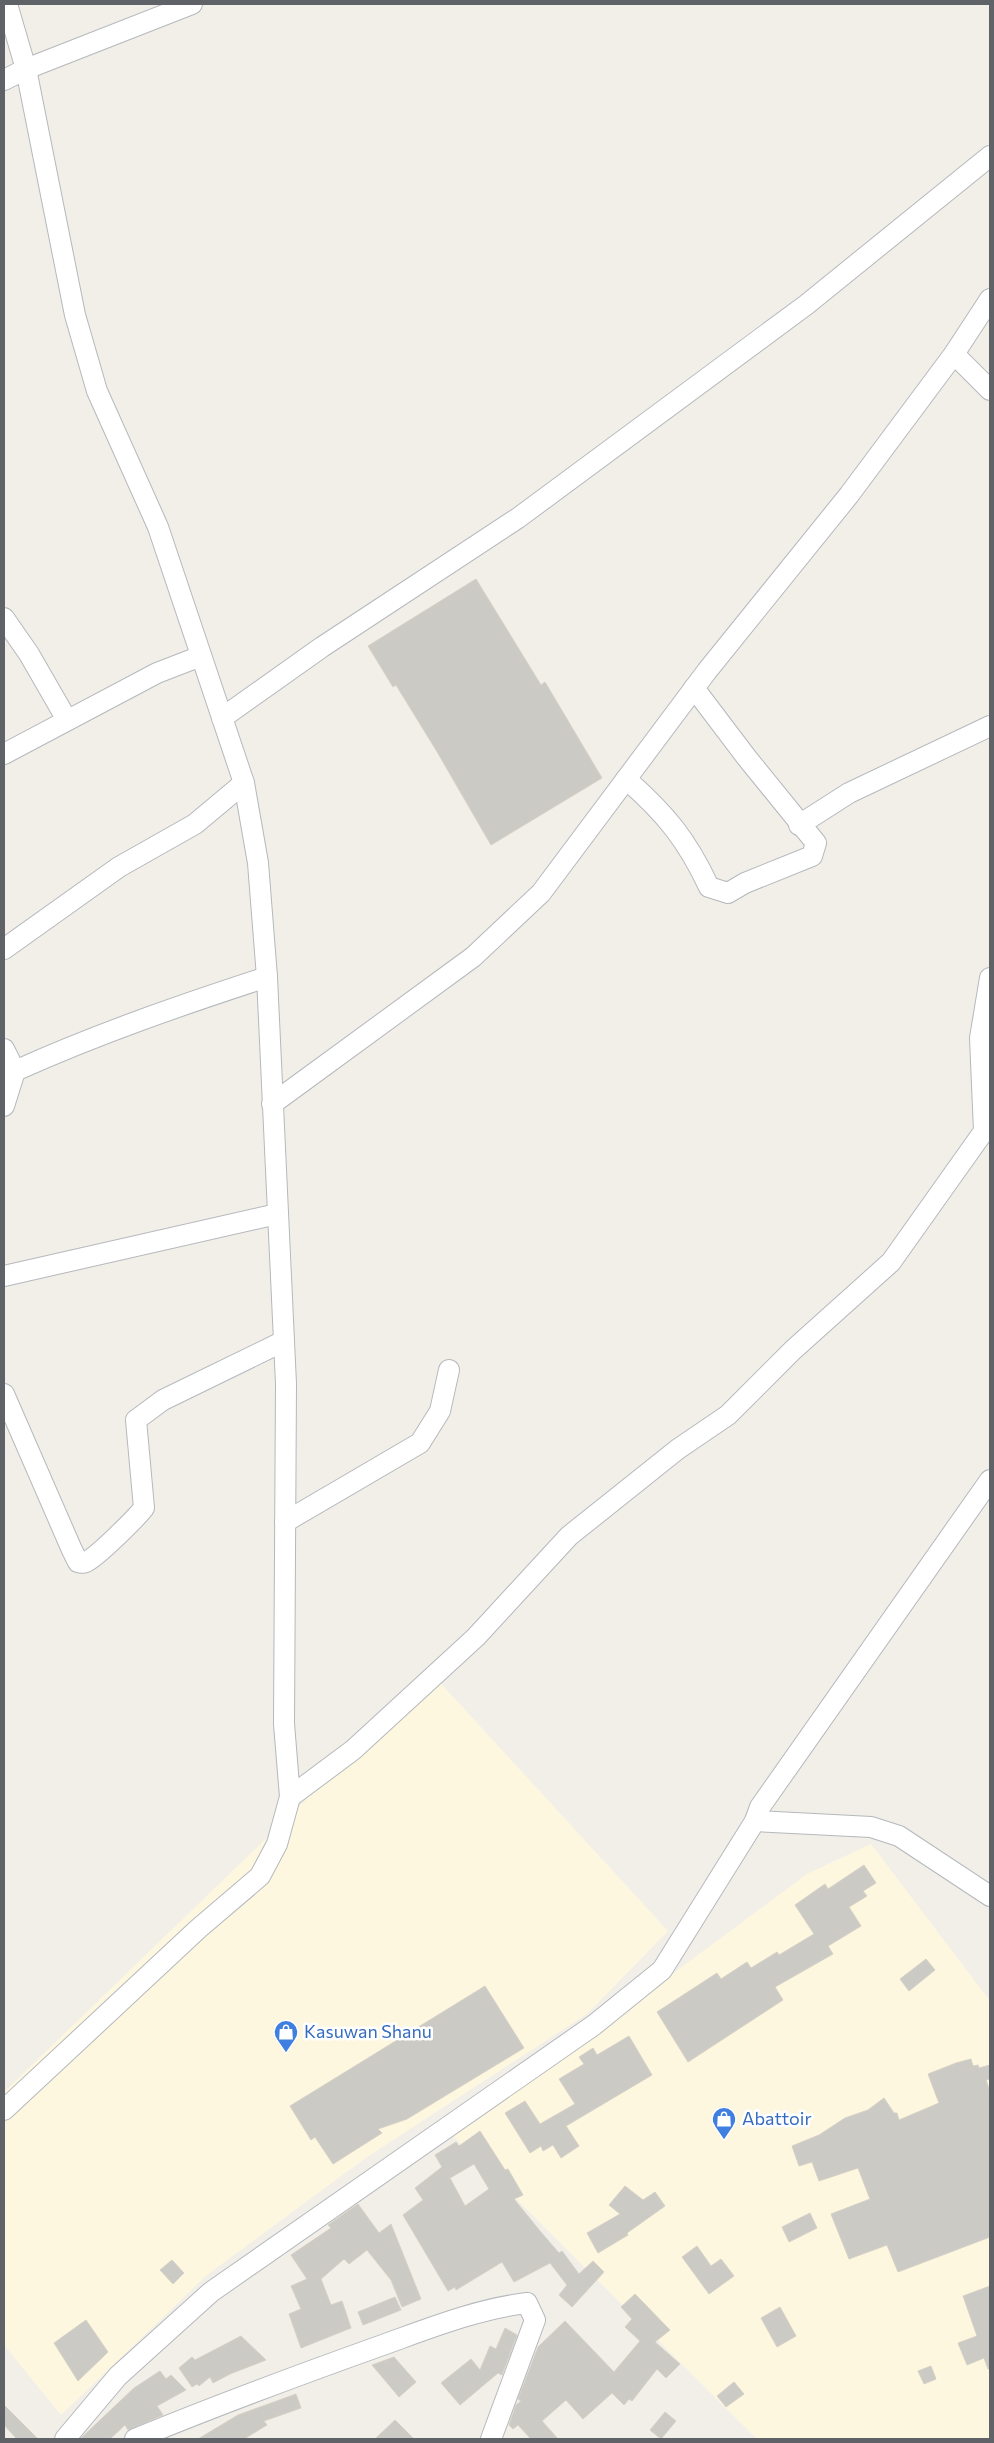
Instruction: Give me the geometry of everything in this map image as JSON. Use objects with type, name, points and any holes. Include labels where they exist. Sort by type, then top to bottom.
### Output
[{"type":"street","points":[[4,2110],[198,1929],[260,1876],[277,1844],[290,1797],[284,1724],[286,1384],[267,977],[258,864],[244,784],[158,527],[97,391],[75,315],[26,69],[8,4]]},
{"type":"street","points":[[4,80],[26,69],[192,4]]},
{"type":"street","points":[[222,718],[322,648],[518,518],[806,305],[990,156]]},
{"type":"street","points":[[272,1104],[473,957],[541,893],[694,688],[849,495],[954,354],[990,299]]},
{"type":"street","points":[[954,354],[990,390]]},
{"type":"street","points":[[4,618],[29,654],[67,720]]},
{"type":"street","points":[[4,754],[157,673],[201,656]]},
{"type":"street","points":[[626,779],[652,802],[678,831],[689,846],[709,887],[728,893],[745,883],[812,856],[816,843],[746,758],[694,688]]},
{"type":"street","points":[[800,825],[849,793],[990,726]]},
{"type":"street","points":[[4,949],[120,867],[195,824],[244,784]]},
{"type":"street","points":[[15,1070],[174,1007],[267,977]]},
{"type":"street","points":[[290,1797],[352,1750],[476,1637],[569,1536],[678,1449],[728,1414],[794,1350],[891,1262],[984,1131],[980,1038],[990,978]]},
{"type":"street","points":[[4,1049],[15,1070],[4,1106]]},
{"type":"street","points":[[4,1276],[277,1214]]},
{"type":"street","points":[[4,1394],[72,1550],[78,1562],[82,1563],[98,1552],[144,1508],[136,1420],[163,1400],[284,1341]]},
{"type":"street","points":[[285,1522],[420,1443],[440,1411],[449,1370]]},
{"type":"street","points":[[65,2439],[118,2376],[211,2292],[594,2025],[662,1970],[755,1821],[760,1807],[990,1480]]},
{"type":"street","points":[[755,1821],[871,1827],[899,1836],[990,1896]]},
{"type":"street","points":[[135,2439],[234,2398],[388,2343],[470,2316],[527,2303],[535,2320],[490,2439]]},
{"type":"shaded area","name":"Kasuwan Shanu","points":[[434,1676],[668,1931],[587,2014],[367,2157],[207,2275],[61,2415],[4,2345],[4,2092]]},
{"type":"shaded area","name":"Abattoir","points":[[871,1844],[990,2001],[990,2439],[757,2439],[452,2135],[501,2103],[807,1874]]},
{"type":"building","points":[[476,579],[541,685],[545,682],[602,778],[491,845],[396,685],[393,687],[368,646]]},
{"type":"building","points":[[864,1865],[876,1883],[863,1891],[867,1896],[849,1907],[861,1926],[828,1946],[833,1954],[775,1987],[783,2000],[688,2062],[657,2012],[717,1973],[721,1979],[747,1962],[751,1968],[777,1952],[779,1955],[814,1934],[795,1905],[825,1884],[828,1889]]},
{"type":"building","points":[[926,1959],[935,1970],[909,1991],[900,1979]]},
{"type":"building","points":[[485,1986],[524,2048],[407,2119],[378,2129],[382,2133],[333,2164],[315,2137],[311,2140],[290,2106]]},
{"type":"building","points":[[629,2036],[652,2075],[566,2126],[579,2146],[561,2158],[553,2145],[543,2151],[541,2146],[530,2153],[505,2113],[525,2101],[540,2124],[575,2104],[559,2079],[584,2064],[579,2057],[593,2048],[597,2055]]},
{"type":"building","points":[[971,2059],[973,2066],[978,2065],[979,2068],[990,2065],[990,2079],[986,2080],[990,2092],[990,2237],[898,2272],[887,2245],[849,2259],[831,2214],[870,2199],[858,2168],[819,2181],[812,2162],[799,2166],[792,2146],[819,2135],[845,2118],[868,2110],[884,2098],[894,2113],[897,2113],[899,2120],[939,2103],[928,2074]]},
{"type":"building","points":[[480,2131],[505,2170],[508,2169],[523,2195],[514,2199],[559,2253],[562,2251],[579,2274],[593,2261],[604,2272],[572,2307],[559,2295],[567,2285],[550,2263],[514,2282],[502,2262],[456,2290],[455,2287],[448,2291],[403,2215],[423,2200],[415,2188],[442,2167],[435,2155],[456,2142],[459,2146]],"holes":[[[474,2164],[489,2189],[465,2206],[450,2178]]]},
{"type":"building","points":[[625,2186],[643,2200],[655,2192],[665,2206],[627,2233],[628,2235],[598,2253],[587,2233],[620,2214],[609,2205]]},
{"type":"building","points":[[358,2204],[379,2233],[391,2224],[421,2299],[402,2307],[391,2280],[367,2250],[349,2264],[344,2259],[321,2279],[331,2305],[342,2301],[351,2328],[301,2348],[289,2314],[301,2309],[291,2286],[307,2279],[291,2255],[331,2228],[328,2225]]},
{"type":"building","points":[[810,2213],[817,2228],[789,2242],[782,2227]]},
{"type":"building","points":[[697,2246],[711,2266],[721,2259],[734,2276],[709,2294],[682,2257]]},
{"type":"building","points":[[172,2260],[184,2273],[173,2284],[160,2270]]},
{"type":"building","points":[[990,2286],[990,2369],[988,2369],[984,2358],[967,2365],[958,2343],[977,2336],[963,2296]]},
{"type":"building","points":[[635,2294],[670,2330],[655,2342],[680,2364],[666,2378],[657,2369],[632,2401],[629,2399],[624,2405],[612,2393],[583,2419],[566,2400],[542,2421],[558,2439],[531,2439],[518,2425],[513,2429],[509,2425],[516,2405],[521,2401],[518,2399],[538,2347],[565,2321],[614,2372],[640,2341],[625,2327],[632,2319],[621,2307]]},
{"type":"building","points":[[395,2297],[401,2310],[363,2325],[358,2312]]},
{"type":"building","points":[[780,2307],[796,2336],[777,2347],[761,2318]]},
{"type":"building","points":[[86,2320],[108,2352],[78,2381],[54,2343]]},
{"type":"building","points":[[505,2328],[517,2335],[502,2375],[498,2373],[460,2405],[441,2383],[471,2359],[480,2370],[490,2346],[496,2349]]},
{"type":"building","points":[[241,2336],[266,2360],[213,2383],[210,2377],[199,2386],[197,2384],[192,2387],[179,2368],[192,2357],[195,2360]]},
{"type":"building","points":[[394,2357],[416,2382],[399,2397],[372,2365]]},
{"type":"building","points":[[931,2366],[936,2379],[924,2384],[918,2371]]},
{"type":"building","points":[[160,2371],[166,2379],[171,2375],[186,2390],[157,2406],[163,2415],[128,2430],[125,2425],[110,2439],[80,2439],[134,2388]]},
{"type":"building","points":[[734,2382],[744,2394],[726,2407],[717,2396]]},
{"type":"building","points":[[296,2394],[301,2408],[264,2421],[267,2425],[244,2439],[198,2439],[238,2415]]},
{"type":"building","points":[[4,2405],[38,2439],[17,2439],[4,2425]]},
{"type":"building","points":[[665,2412],[676,2421],[661,2439],[650,2430]]},
{"type":"building","points":[[395,2420],[414,2439],[375,2439]]},
{"type":"place","name":"Kasuwan Shanu","points":[[286,2053]]},
{"type":"place","name":"Abattoir","points":[[724,2140]]}]
